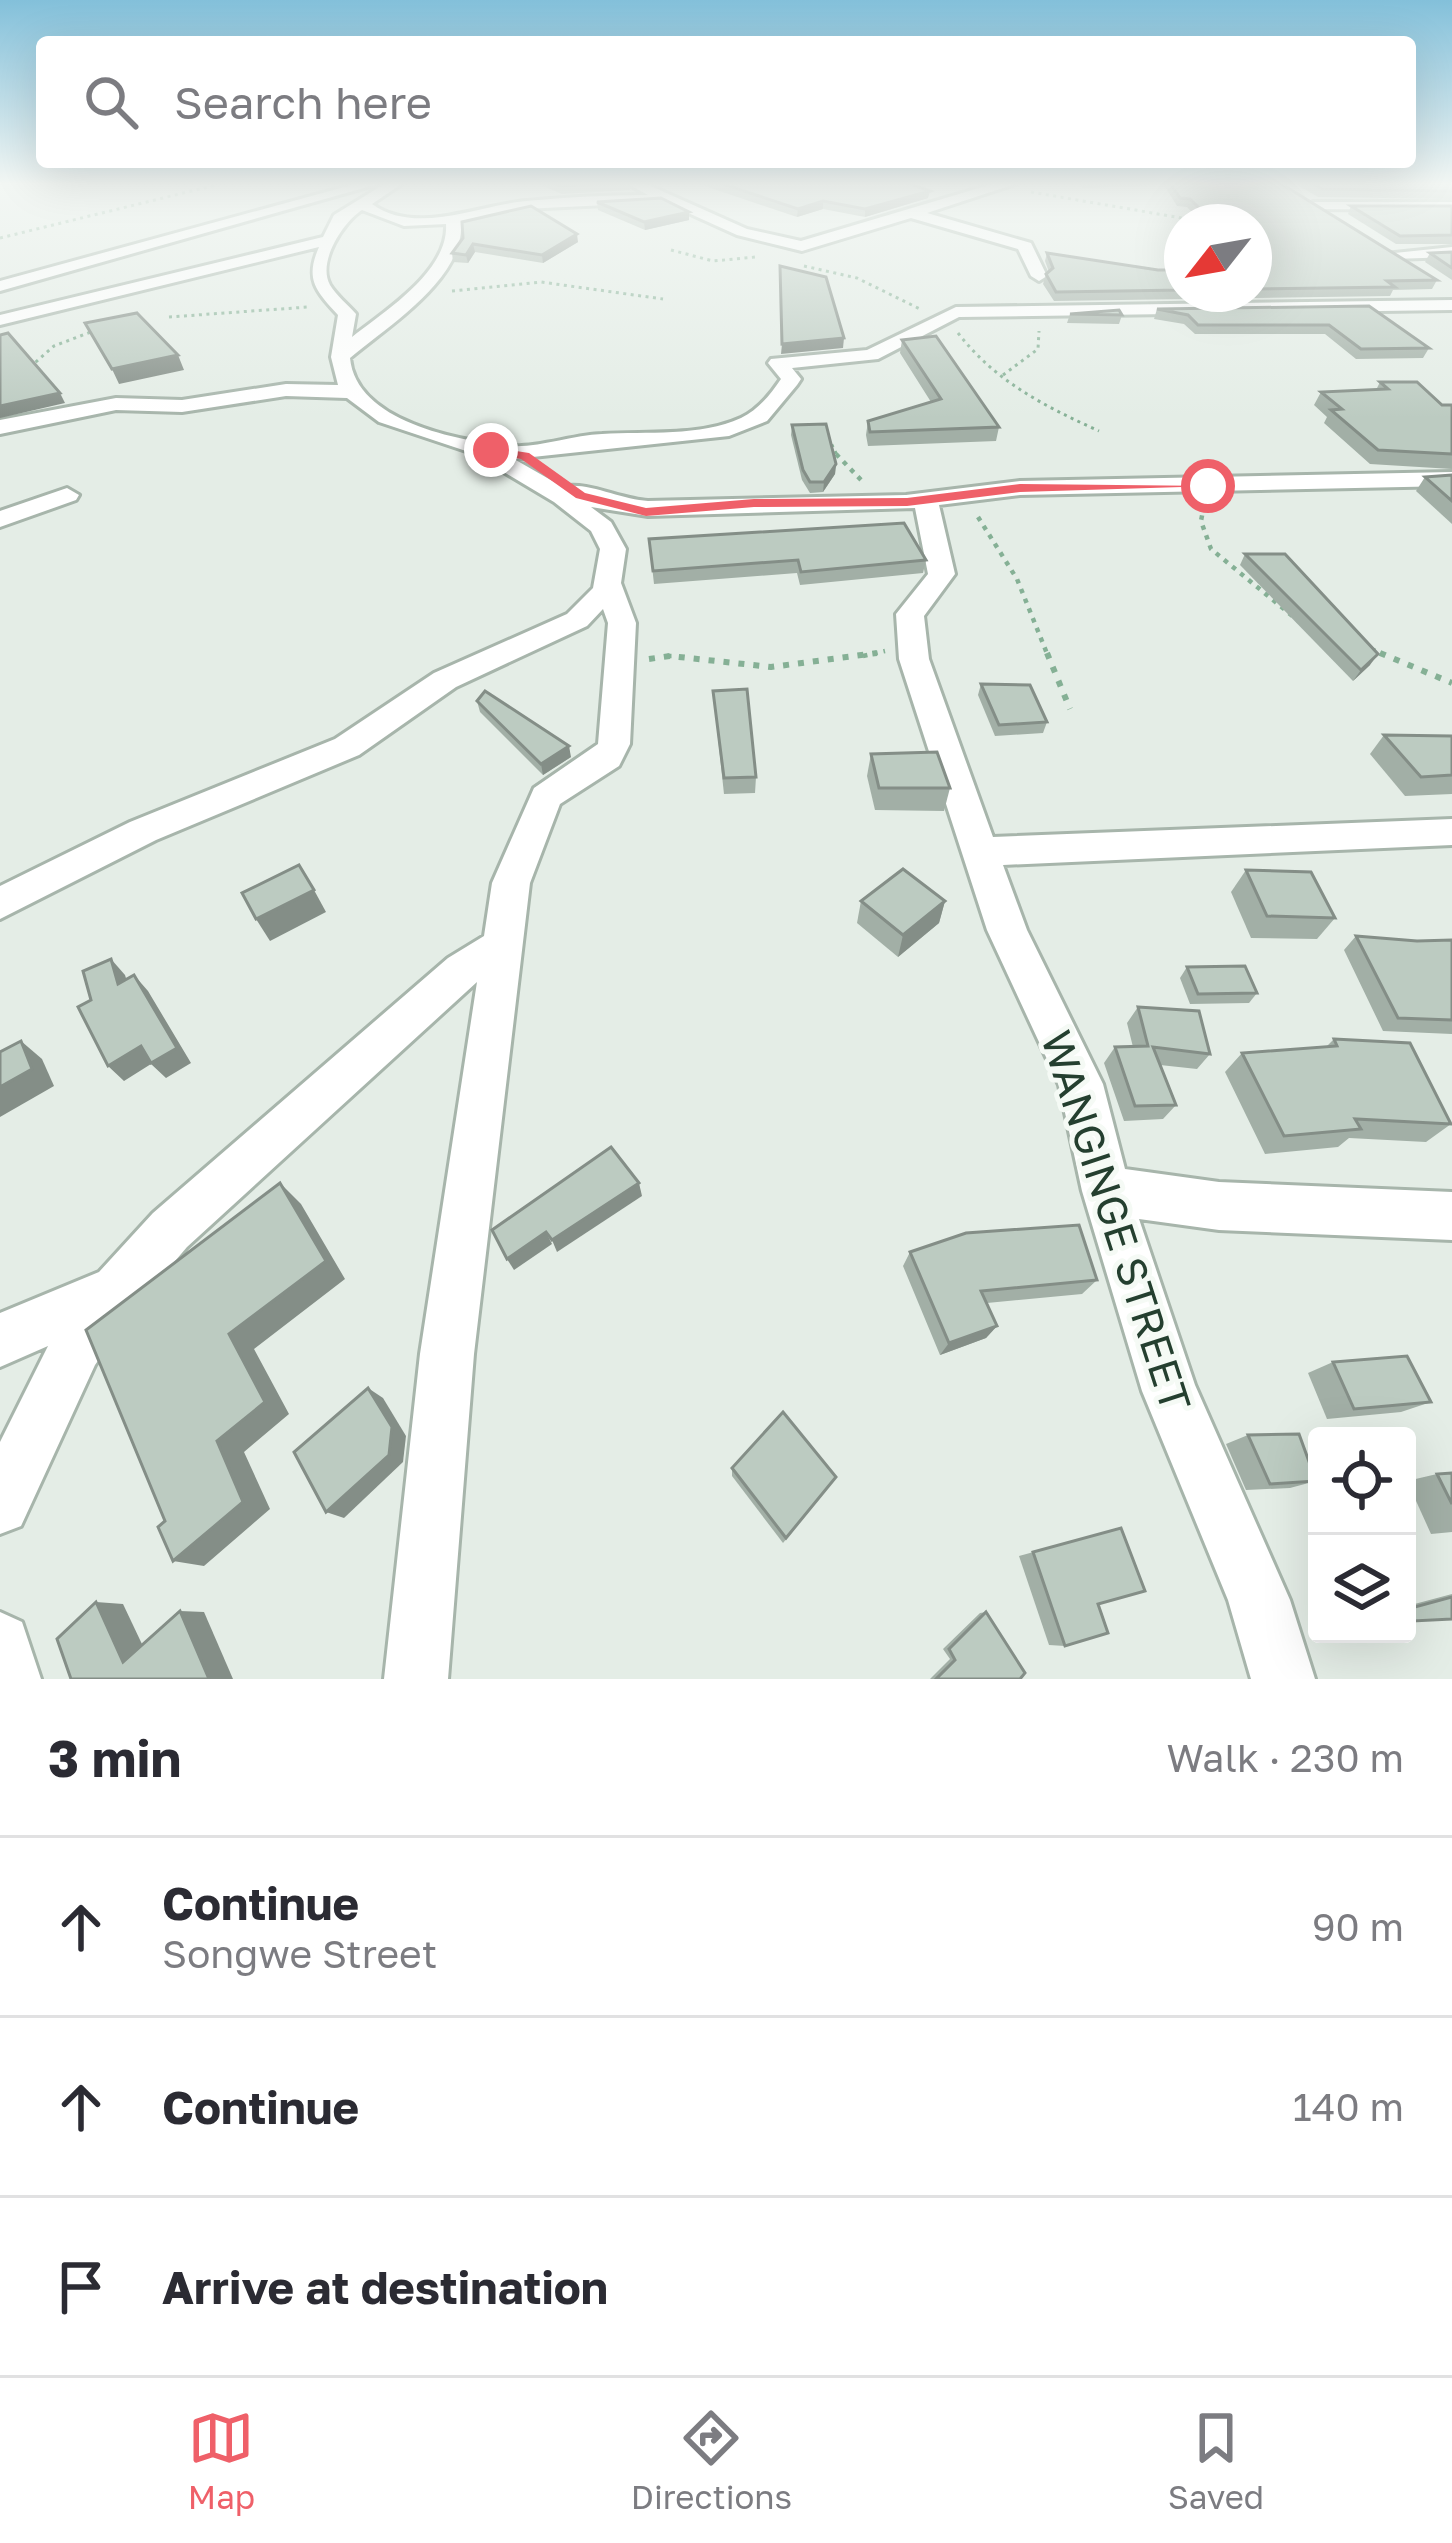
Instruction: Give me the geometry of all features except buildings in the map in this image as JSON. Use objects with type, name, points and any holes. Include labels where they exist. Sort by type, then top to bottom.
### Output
[{"type":"street","points":[[0,286],[96,261]]},
{"type":"street","points":[[0,320],[241,261]]},
{"type":"street","points":[[323,261],[318,278],[347,314],[342,372],[352,392],[403,425],[446,443],[516,453],[542,465],[565,488],[613,507],[659,512],[754,503],[780,512],[840,512],[988,492],[1452,479]]},
{"type":"street","points":[[342,355],[406,299],[439,261]]},
{"type":"street","points":[[1034,261],[1039,276]]},
{"type":"street","points":[[1405,261],[1415,268]]},
{"type":"street","points":[[516,453],[568,439],[717,431],[764,414],[791,379],[777,364],[871,355],[956,312],[1452,305]]},
{"type":"street","points":[[0,427],[116,404],[182,406],[286,390],[352,392]]},
{"type":"street","points":[[0,904],[143,832],[347,747],[445,680],[577,620],[600,601],[613,549],[602,527],[481,450]]},
{"type":"street","points":[[0,519],[67,494]]},
{"type":"street","points":[[905,500],[945,574],[937,592],[910,614],[911,641]]},
{"type":"street","points":[[416,1679],[447,1354],[480,1141],[511,883],[541,805],[607,758],[614,744],[622,622],[607,584]]},
{"type":"street","name":"WANGINGE STREET","points":[[911,641],[977,852],[1007,930],[1074,1067],[1106,1191],[1169,1391],[1259,1600],[1283,1679]]},
{"type":"street","points":[[977,852],[1452,832]]},
{"type":"street","points":[[0,1505],[76,1346],[117,1290],[222,1182],[462,970],[501,946]]},
{"type":"street","points":[[1106,1191],[1219,1206],[1452,1216]]},
{"type":"street","points":[[0,1340],[117,1290]]},
{"type":"street","points":[[0,1644],[9,1679]]},
{"type":"path","points":[[798,261],[812,270],[857,278],[941,319],[983,365],[1004,375],[1028,398],[1099,431]]},
{"type":"path","points":[[406,299],[542,282],[663,299]]},
{"type":"path","points":[[169,317],[341,304]]},
{"type":"path","points":[[1004,375],[1038,349],[1042,339],[1030,312]]},
{"type":"path","points":[[20,375],[54,346],[108,326]]},
{"type":"path","points":[[764,414],[827,432],[838,457],[905,500]]},
{"type":"path","points":[[1215,486],[1201,511],[1216,556],[1289,621],[1322,632]]},
{"type":"path","points":[[988,492],[977,513],[979,521],[1017,579],[1070,709]]},
{"type":"path","points":[[617,670],[664,655],[734,666],[778,665],[872,654],[911,641]]},
{"type":"path","points":[[1358,644],[1452,683]]},
{"type":"route","points":[[491,450],[510,451],[542,465],[565,488],[580,495],[646,512],[754,503],[907,502],[1020,488],[1208,486]]}]
